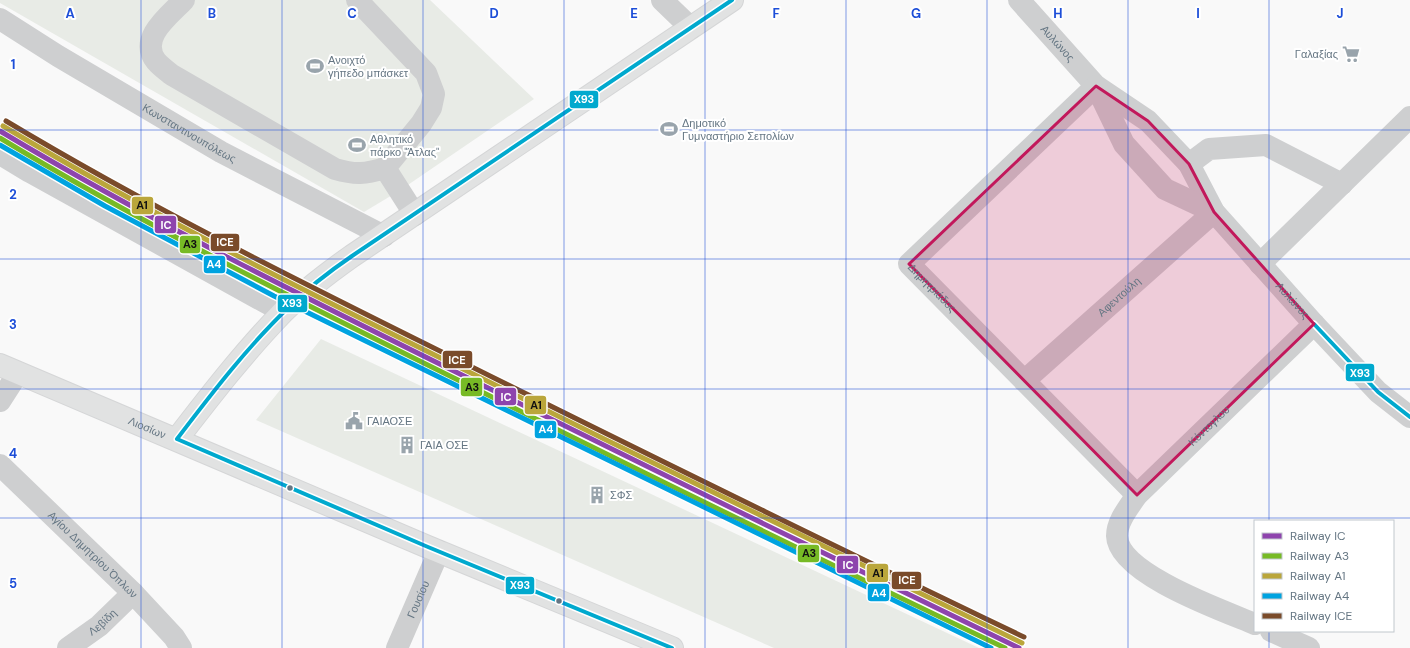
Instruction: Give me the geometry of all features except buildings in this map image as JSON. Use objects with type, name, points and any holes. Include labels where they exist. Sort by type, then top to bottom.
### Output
[{"type":"main road","points":[[177,439],[211,396],[283,312],[332,271],[732,0]]},
{"type":"main road","name":"Λιοσίων","points":[[9,369],[672,648]]},
{"type":"street","points":[[184,0],[160,25],[151,38],[151,51],[156,61],[172,75],[335,169],[354,174],[367,174],[385,168],[421,124],[432,108],[434,94],[426,72],[357,0]]},
{"type":"street","points":[[662,0],[691,28]]},
{"type":"street","name":"Αυλώνος","points":[[1019,0],[1096,86],[1148,121],[1189,164],[1214,212],[1314,324],[1378,392],[1410,417]]},
{"type":"street","name":"Κωνσταντινουπόλεως","points":[[0,18],[58,56],[221,152],[384,236]]},
{"type":"street","name":"Αυλώνος","points":[[1096,86],[1124,144],[1165,189],[1214,212]]},
{"type":"street","name":"Δημητριάδος","points":[[1096,86],[909,264],[1137,496]]},
{"type":"street","points":[[1260,264],[1410,117]]},
{"type":"street","points":[[1189,164],[1209,149],[1266,145],[1342,184]]},
{"type":"street","points":[[0,154],[283,312]]},
{"type":"street","points":[[385,168],[415,215]]},
{"type":"street","name":"Αφεντούλη","points":[[1024,381],[1214,212]]},
{"type":"street","name":"Κόντογλου","points":[[1254,624],[1171,588],[1138,568],[1124,554],[1117,536],[1122,517],[1137,496],[1314,324]]},
{"type":"street","points":[[0,401],[9,369]]},
{"type":"street","name":"Αγίου Δημητρίου Όπλων","points":[[0,465],[133,593],[174,637],[181,648]]},
{"type":"street","name":"Γουσίου","points":[[397,648],[439,551]]},
{"type":"street","name":"Λεβίδη","points":[[68,648],[99,626],[133,593]]},
{"type":"street","points":[[1273,632],[1309,648]]},
{"type":"highlighted area","points":[[1096,86],[1148,121],[1189,164],[1214,212],[1314,324],[1137,495],[909,264]]},
{"type":"shaded area","name":"Αθλητικό πάρκο \"Άτλας\"","points":[[0,0],[430,0],[534,99],[399,191],[364,212],[0,3]]},
{"type":"shaded area","points":[[321,339],[979,648],[774,648],[256,420]]},
{"type":"rail line","name":"ICE","points":[[6,121],[119,186],[234,248],[676,468],[1024,637]]},
{"type":"rail line","name":"A1","points":[[3,126],[117,191],[290,283],[673,473],[1022,643]]},
{"type":"rail line","name":"IC","points":[[0,131],[114,196],[287,288],[670,478],[1019,648]]},
{"type":"rail line","name":"A3","points":[[0,138],[111,202],[282,292],[661,481],[1005,648]]},
{"type":"rail line","name":"A4","points":[[0,145],[105,206],[274,296],[991,648]]},
{"type":"transit line","name":"X93","points":[[177,439],[217,387],[260,337],[297,299],[336,267],[732,0]]},
{"type":"transit line","name":"X93","points":[[1314,324],[1378,392],[1410,417]]},
{"type":"transit line","name":"X93","points":[[177,439],[428,547],[672,648]]},
{"type":"place","name":"Γαλαξίας","points":[[1351,54]]},
{"type":"place","name":"Ανοιχτό γήπεδο μπάσκετ","points":[[315,66]]},
{"type":"place","name":"Δημοτικό Γυμναστήριο Σεπολίων","points":[[669,129]]},
{"type":"place","name":"Αθλητικό πάρκο \"Άτλας\"","points":[[357,145]]},
{"type":"place","name":"ΓΑΙΑΟΣΕ","points":[[354,421]]},
{"type":"place","name":"ΓΑΙΑ ΟΣΕ","points":[[407,445]]},
{"type":"place","name":"ΣΦΣ","points":[[597,495]]}]
